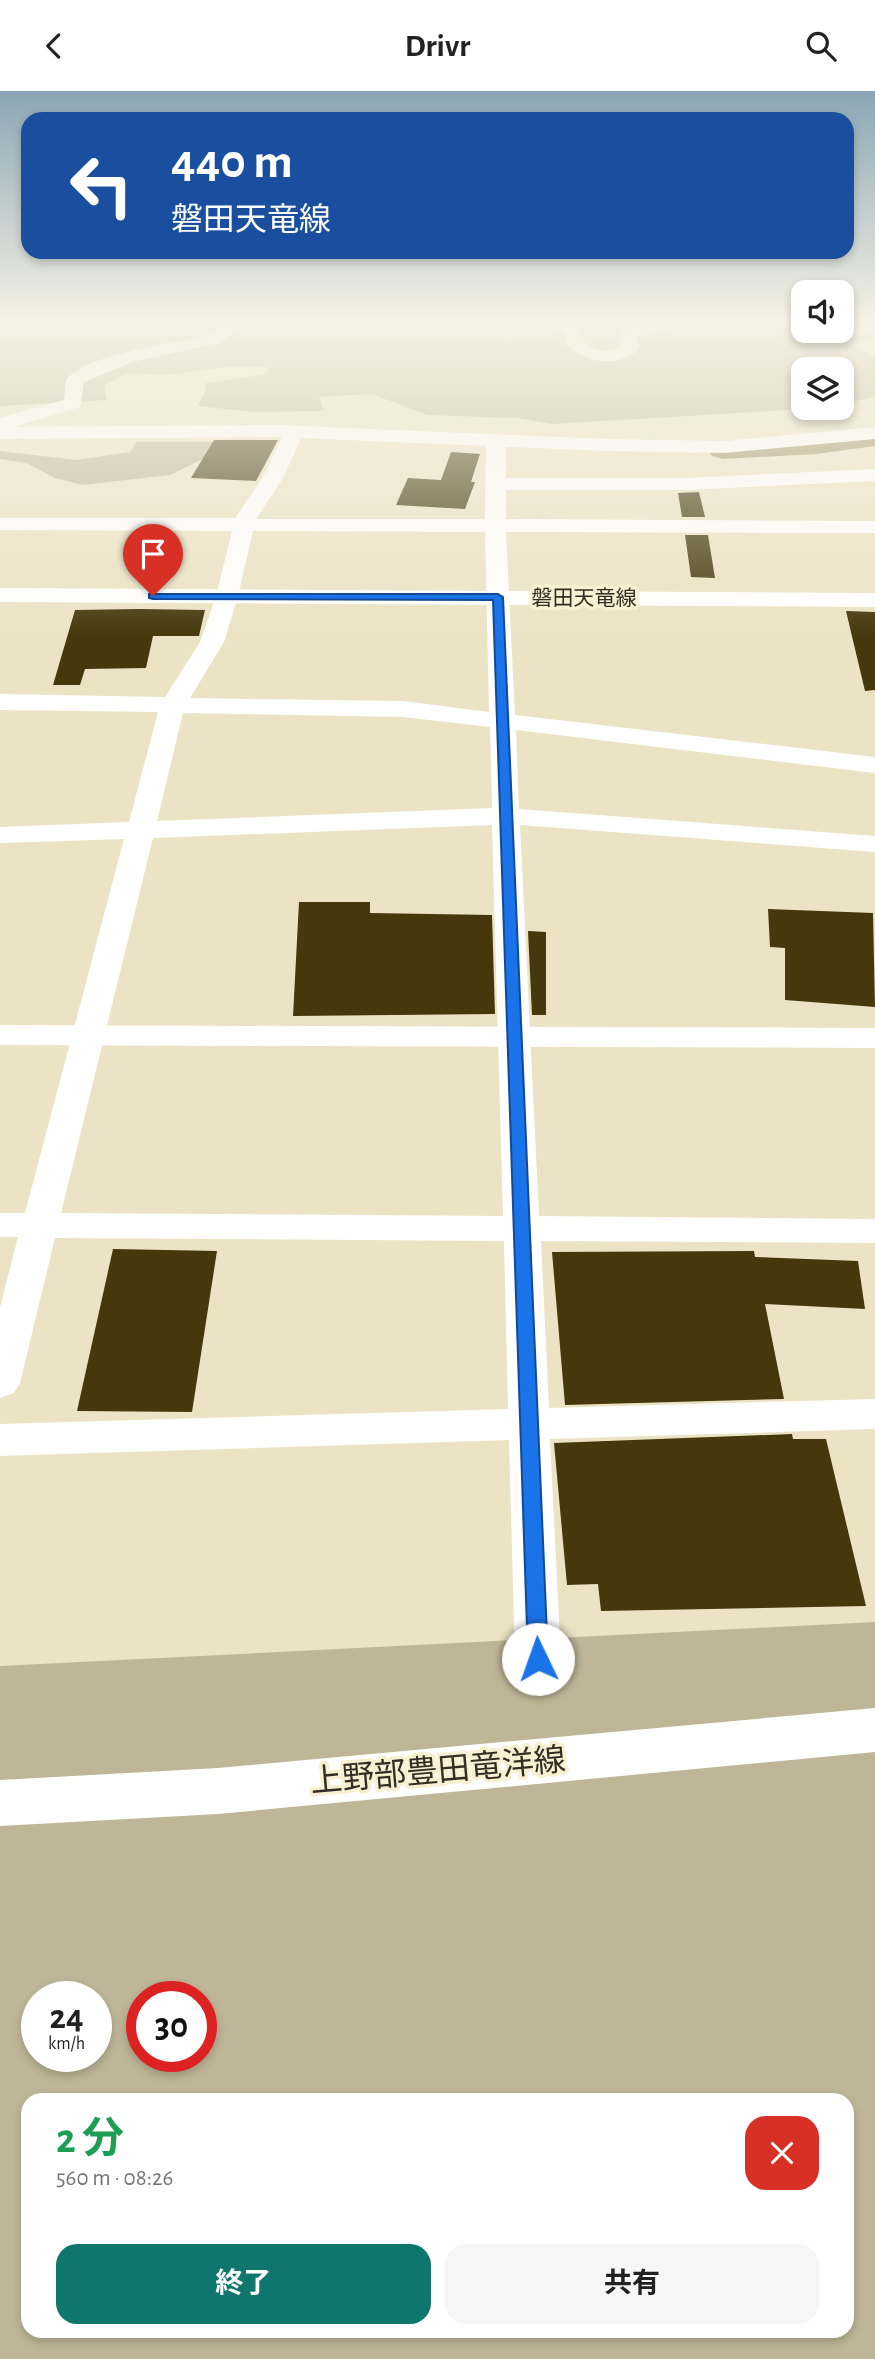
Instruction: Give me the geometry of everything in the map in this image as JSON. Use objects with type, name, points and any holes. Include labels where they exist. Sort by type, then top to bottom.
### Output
[{"type":"street","points":[[0,433],[294,432],[606,445],[724,447],[875,433]]},
{"type":"street","points":[[0,1383],[172,706],[212,642],[227,596],[247,514],[274,478],[294,432]]},
{"type":"street","points":[[496,439],[495,526],[527,1425],[538,1659]]},
{"type":"street","points":[[494,484],[685,484],[875,475]]},
{"type":"street","points":[[0,524],[875,527]]},
{"type":"street","name":"磐田天竜線","points":[[0,595],[875,600]]},
{"type":"street","points":[[0,702],[403,709],[875,765]]},
{"type":"street","points":[[0,835],[505,815],[875,844]]},
{"type":"street","points":[[0,1035],[875,1038]]},
{"type":"street","points":[[0,1225],[521,1231],[875,1231]]},
{"type":"street","points":[[0,1440],[875,1414]]},
{"type":"street","name":"上野部豊田竜洋線","points":[[0,1803],[218,1791],[875,1730]]},
{"type":"shaded area","points":[[136,442],[274,442],[265,462],[201,460],[170,475],[82,485],[55,478],[26,463],[0,459],[0,451],[76,460],[130,452]]},
{"type":"shaded area","points":[[875,1622],[875,2359],[0,2359],[0,1666]]},
{"type":"building","points":[[214,440],[278,440],[256,481],[191,478]]},
{"type":"building","points":[[451,452],[480,454],[471,482],[475,482],[465,509],[396,505],[408,478],[441,480]]},
{"type":"building","points":[[699,492],[705,517],[682,517],[678,493]]},
{"type":"building","points":[[685,535],[708,535],[715,578],[691,577]]},
{"type":"building","points":[[75,610],[205,610],[199,636],[153,636],[146,668],[85,669],[80,685],[53,685]]},
{"type":"building","points":[[846,611],[875,612],[875,690],[865,691]]},
{"type":"building","points":[[299,902],[370,902],[370,913],[492,915],[495,1014],[293,1016]]},
{"type":"building","points":[[768,909],[873,913],[875,1007],[785,1000],[785,948],[770,947]]},
{"type":"building","points":[[528,931],[546,932],[546,1015],[532,1015]]},
{"type":"building","points":[[113,1249],[217,1251],[192,1412],[77,1411]]},
{"type":"building","points":[[754,1251],[755,1257],[858,1261],[865,1309],[765,1304],[784,1399],[565,1405],[552,1252]]},
{"type":"building","points":[[792,1434],[793,1439],[826,1439],[866,1606],[601,1611],[598,1584],[567,1585],[554,1443]]},
{"type":"waterway","points":[[723,450],[816,445],[875,437]]},
{"type":"route","points":[[153,596],[498,597],[527,1425],[538,1659]]}]
